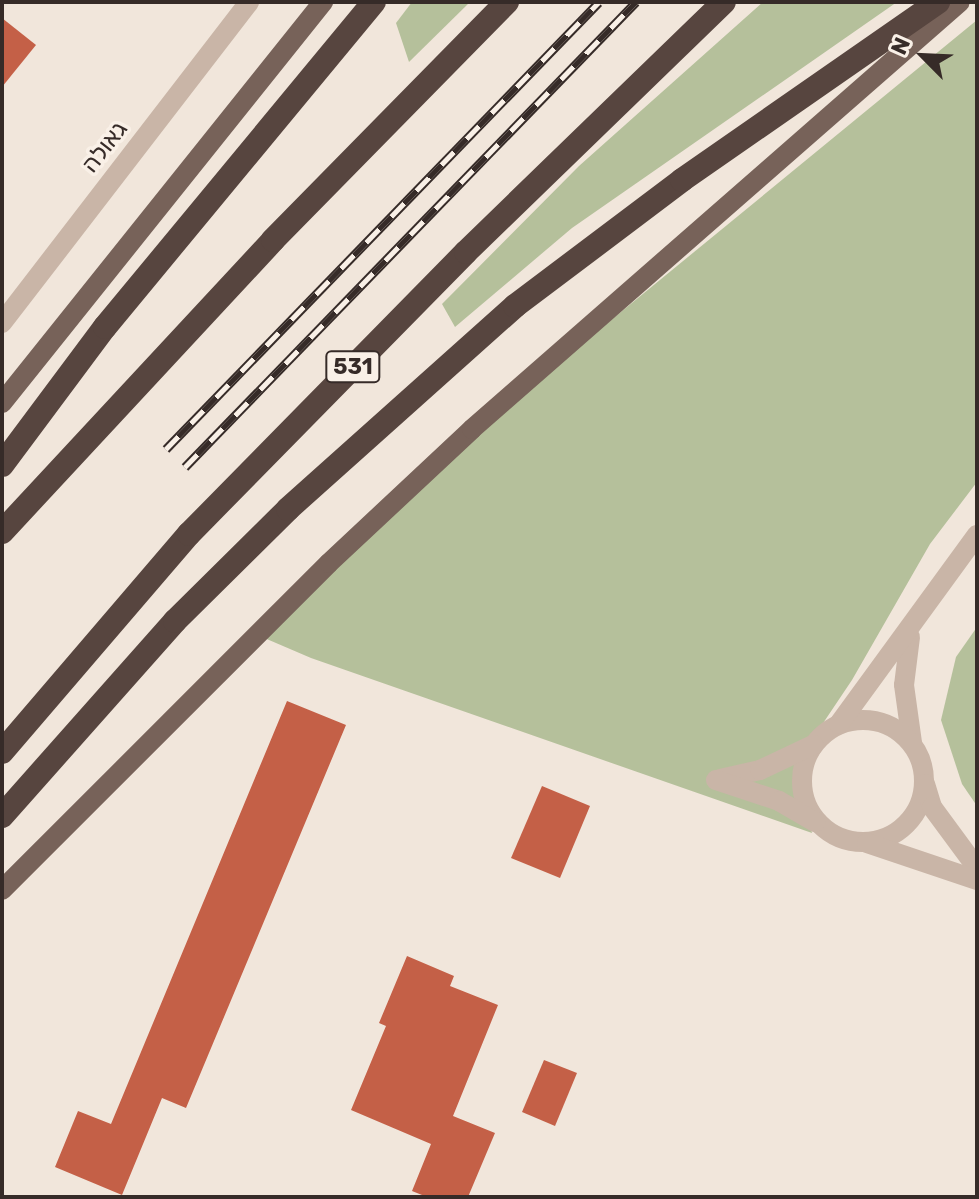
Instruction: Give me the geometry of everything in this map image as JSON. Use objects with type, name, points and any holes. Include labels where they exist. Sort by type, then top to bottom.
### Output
[{"type":"highway","points":[[2,465],[105,327],[374,2]]},
{"type":"highway","points":[[2,532],[273,240],[507,2]]},
{"type":"highway","name":"531","points":[[2,752],[189,534],[477,241],[724,2]]},
{"type":"highway","points":[[2,816],[195,601],[288,509],[515,306],[682,180],[938,2]]},
{"type":"main road","points":[[2,403],[323,2]]},
{"type":"main road","points":[[2,890],[329,563],[472,429],[960,2]]},
{"type":"street","name":"גאולה","points":[[2,323],[249,2]]},
{"type":"street","points":[[977,535],[912,629],[839,724],[815,744],[760,770],[716,780],[779,801],[837,837],[863,842],[977,880]]},
{"type":"street","points":[[912,629],[904,685],[912,743],[932,807],[977,868]]},
{"type":"street","points":[[839,724],[879,721],[912,743]]},
{"type":"street","points":[[815,744],[802,769],[802,790],[820,826]]},
{"type":"street","points":[[863,842],[896,832],[911,819],[924,781]]},
{"type":"green space","points":[[412,2],[470,2],[409,62],[396,23]]},
{"type":"green space","points":[[763,2],[897,2],[572,228],[455,327],[442,304],[579,166]]},
{"type":"green space","points":[[977,20],[977,482],[930,544],[852,680],[795,765],[812,833],[311,658],[262,637],[516,398]]},
{"type":"green space","points":[[977,627],[977,806],[962,784],[941,720],[956,657]]},
{"type":"building","points":[[2,18],[36,45],[2,87]]},
{"type":"building","points":[[287,701],[346,725],[186,1108],[162,1098],[122,1195],[55,1167],[78,1111],[111,1124]]},
{"type":"building","points":[[542,786],[590,806],[560,878],[511,858]]},
{"type":"building","points":[[407,956],[454,976],[450,986],[498,1005],[453,1116],[495,1133],[468,1197],[427,1197],[412,1191],[431,1144],[351,1110],[386,1026],[379,1023]]},
{"type":"building","points":[[544,1060],[577,1073],[555,1126],[522,1112]]},
{"type":"railway","points":[[166,449],[599,2]]},
{"type":"railway","points":[[185,467],[636,2]]}]
